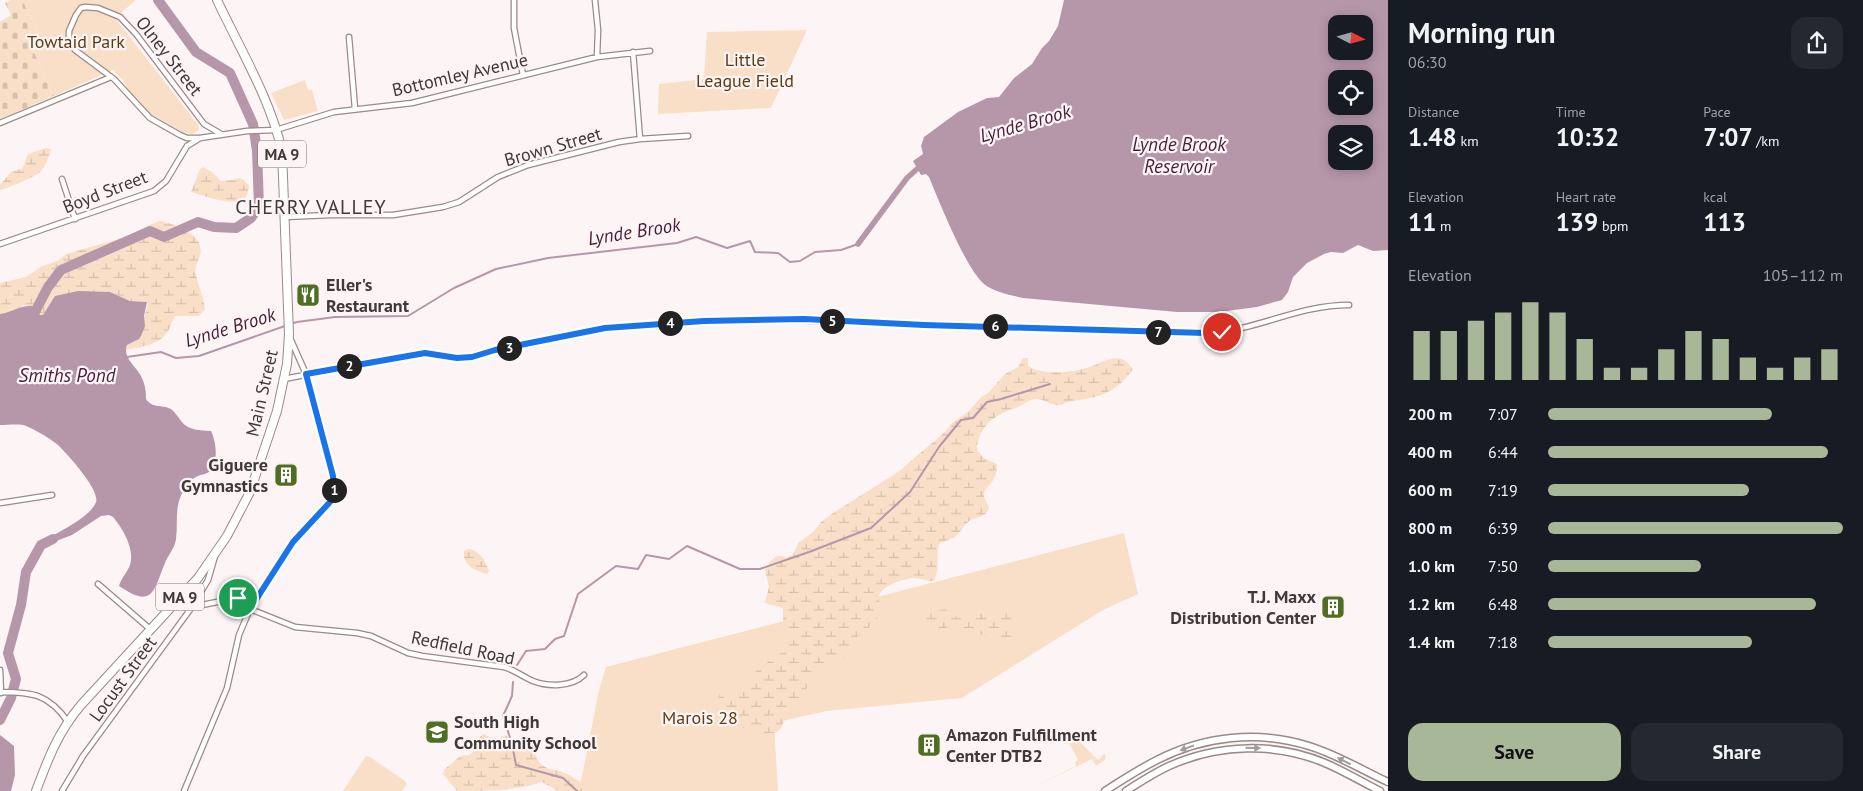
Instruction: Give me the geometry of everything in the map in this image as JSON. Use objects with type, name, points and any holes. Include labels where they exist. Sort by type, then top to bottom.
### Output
[{"type":"highway","name":"Main Street","points":[[36,791],[56,742],[68,722],[198,578],[216,554],[250,492],[277,411],[288,354],[282,156],[276,130],[260,89],[217,0]]},
{"type":"main road","points":[[1105,791],[1154,762],[1182,749],[1218,740],[1252,737],[1280,739],[1308,746],[1330,754],[1388,782]]},
{"type":"main road","points":[[1126,791],[1156,773],[1186,760],[1217,751],[1253,748],[1278,750],[1309,757],[1380,791]]},
{"type":"street","points":[[514,0],[514,28],[523,75]]},
{"type":"street","points":[[595,0],[598,30],[597,57]]},
{"type":"street","name":"Olney Street","points":[[200,138],[187,138],[150,118],[111,77],[76,50],[69,40],[69,31],[78,11],[85,7],[110,12],[124,20],[202,122],[211,129],[223,134]]},
{"type":"street","points":[[349,37],[355,109]]},
{"type":"street","name":"Bottomley Avenue","points":[[200,138],[258,130],[276,130],[334,112],[412,103],[597,57],[650,51]]},
{"type":"street","points":[[633,52],[640,139]]},
{"type":"street","points":[[0,123],[111,77]]},
{"type":"street","name":"Brown Street","points":[[285,217],[393,215],[449,206],[459,202],[498,177],[521,167],[606,145],[640,139],[688,136]]},
{"type":"street","name":"Boyd Street","points":[[0,244],[157,189],[166,181],[185,149],[200,138]]},
{"type":"street","points":[[62,179],[75,219]]},
{"type":"street","points":[[284,379],[425,353],[457,358],[472,357],[495,350],[605,328],[684,322],[786,319],[1210,333],[1242,329],[1309,308],[1349,305]]},
{"type":"street","points":[[184,791],[228,688],[239,635],[250,609],[293,542],[328,506],[333,494],[333,476],[306,374],[288,327]]},
{"type":"street","points":[[0,503],[52,495]]},
{"type":"street","name":"Locust Street","points":[[62,791],[83,756],[192,606],[208,580],[216,554]]},
{"type":"street","points":[[98,584],[150,629]]},
{"type":"street","name":"Redfield Road","points":[[192,606],[234,598],[243,601],[250,609],[295,627],[364,634],[412,654],[439,660],[504,667],[544,684],[568,683],[584,675]]},
{"type":"street","points":[[0,670],[2,693],[27,693],[40,696],[52,703],[68,722]]},
{"type":"green space","points":[[10,0],[22,0],[37,28],[26,35],[54,96],[0,119],[0,22],[11,15],[5,3]]},
{"type":"green space","name":"Towtaid Park","points":[[22,0],[136,0],[115,18],[199,126],[199,130],[193,134],[184,133],[144,110],[132,97],[123,80],[113,70],[54,96],[26,35],[37,28]]},
{"type":"green space","name":"Little League Field","points":[[807,30],[771,108],[658,114],[659,84],[704,79],[707,32]]},
{"type":"green space","points":[[305,80],[308,90],[312,90],[318,111],[284,120],[271,93]]},
{"type":"green space","points":[[46,148],[51,149],[41,171],[28,179],[0,190],[0,185],[12,171],[22,169],[28,154]]},
{"type":"green space","points":[[203,167],[212,172],[221,181],[240,178],[244,180],[249,186],[246,197],[234,202],[210,198],[191,192],[200,169]]},
{"type":"green space","points":[[160,221],[181,228],[194,236],[199,242],[201,248],[196,272],[205,309],[199,316],[176,316],[166,334],[158,341],[125,350],[127,345],[139,339],[148,303],[130,301],[110,292],[56,296],[43,315],[37,315],[33,307],[24,305],[13,312],[0,314],[0,283],[26,277],[42,266],[57,261],[66,254],[126,237]]},
{"type":"green space","points":[[1023,358],[1028,358],[1028,366],[1048,372],[1079,370],[1115,358],[1124,360],[1133,369],[1120,384],[1098,396],[1071,401],[1061,405],[1051,404],[1038,399],[1028,401],[1017,408],[1008,410],[990,422],[982,431],[977,450],[984,458],[997,464],[993,481],[984,494],[989,507],[988,511],[983,516],[966,524],[955,536],[939,544],[937,572],[934,581],[910,578],[894,583],[884,589],[879,596],[880,616],[866,631],[855,638],[851,651],[838,663],[816,672],[803,695],[787,713],[781,729],[770,737],[754,735],[732,722],[732,713],[718,703],[719,694],[745,687],[756,671],[788,649],[790,641],[783,623],[783,609],[765,602],[769,587],[765,570],[771,561],[779,556],[786,558],[793,555],[798,543],[813,532],[821,522],[898,472],[945,432],[952,423],[969,411],[1005,374],[1018,367]]},
{"type":"green space","name":"Marois 28","points":[[1124,533],[1138,594],[1103,610],[962,698],[826,711],[774,723],[778,791],[579,791],[599,690],[606,667]]},
{"type":"green space","points":[[469,549],[482,557],[489,571],[487,574],[467,564],[464,551]]},
{"type":"green space","points":[[945,609],[954,616],[963,619],[975,614],[985,614],[993,611],[1009,612],[1012,615],[1014,632],[1021,639],[998,639],[955,627],[933,627],[921,624],[915,620],[920,615]]},
{"type":"green space","points":[[484,734],[496,740],[505,735],[515,739],[527,738],[532,743],[537,758],[542,765],[565,773],[583,784],[589,791],[558,791],[542,782],[511,789],[457,791],[443,774],[444,770],[460,756],[469,755],[473,752],[475,739]]},
{"type":"green space","points":[[1073,735],[1098,760],[1104,754],[1106,755],[1105,760],[1096,766],[1092,759],[1026,791],[1076,766],[1075,762],[1078,760],[1069,743],[1065,744],[1062,740]]},
{"type":"green space","points":[[366,756],[405,781],[407,784],[402,791],[343,791]]},
{"type":"water","name":"Lynde Brook Reservoir","points":[[1064,0],[1388,0],[1388,250],[1373,251],[1358,245],[1343,253],[1331,252],[1324,254],[1307,263],[1293,277],[1288,292],[1282,300],[1257,307],[1219,312],[1177,312],[1023,298],[1002,293],[988,287],[977,276],[961,250],[929,177],[926,174],[921,175],[913,161],[923,154],[921,146],[924,137],[958,112],[987,98],[999,97],[1014,78],[1032,64],[1058,26]]},
{"type":"water","name":"Smiths Pond","points":[[78,291],[110,292],[130,301],[147,302],[144,316],[145,326],[141,336],[127,345],[126,349],[126,354],[142,379],[146,399],[151,404],[171,409],[188,427],[211,431],[214,440],[216,457],[213,467],[205,474],[191,480],[186,486],[180,498],[177,534],[174,545],[158,582],[150,594],[145,596],[130,593],[119,586],[130,565],[131,552],[121,527],[109,515],[101,516],[72,535],[48,544],[44,548],[41,545],[41,542],[72,525],[93,508],[96,497],[88,481],[56,443],[23,425],[0,425],[0,314],[32,306],[37,315],[43,315],[55,296]]},
{"type":"water","points":[[0,735],[14,746],[15,775],[11,791],[0,791]]},
{"type":"waterway","points":[[33,324],[35,312],[48,287],[61,270],[150,231],[164,237],[198,222],[214,227],[236,228],[251,218],[259,206],[257,151],[253,124],[230,73],[196,52],[158,0]]},
{"type":"waterway","name":"Lynde Brook","points":[[858,244],[907,178],[917,169]]},
{"type":"waterway","name":"Lynde Brook","points":[[290,324],[335,317],[408,316],[454,288],[496,269],[548,258],[677,243],[696,237],[727,248],[750,241],[755,252],[778,253],[790,262],[800,261],[815,252],[841,250],[858,244]]},
{"type":"waterway","name":"Lynde Brook","points":[[126,358],[161,352],[176,358],[199,356],[285,326]]},
{"type":"waterway","points":[[517,665],[526,651],[545,649],[555,639],[564,636],[578,594],[616,566],[638,569],[646,555],[669,559],[687,546],[740,569],[760,569],[871,528],[910,492],[939,447],[961,420],[973,418],[987,402],[1050,384]]},
{"type":"waterway","points":[[0,720],[11,698],[16,679],[8,653],[21,605],[26,572],[41,545],[53,539]]},
{"type":"waterway","points":[[513,682],[512,696],[503,716],[512,744],[516,765],[563,778],[577,791]]},
{"type":"place","name":"Eller's Restaurant","points":[[308,295]]},
{"type":"place","name":"Giguere Gymnastics","points":[[286,475]]},
{"type":"place","name":"T.J. Maxx Distribution Center","points":[[1333,607]]},
{"type":"place","name":"South High Community School","points":[[437,732]]},
{"type":"place","name":"Amazon Fulfillment Center DTB2","points":[[929,745]]},
{"type":"district","name":"CHERRY VALLEY","points":[[311,207]]},
{"type":"route","points":[[238,598],[250,609],[293,542],[328,506],[332,498],[334,490],[333,476],[306,374],[413,354],[432,353],[457,358],[479,356],[495,350],[605,328],[704,321],[804,319],[924,325],[1222,332]]}]
